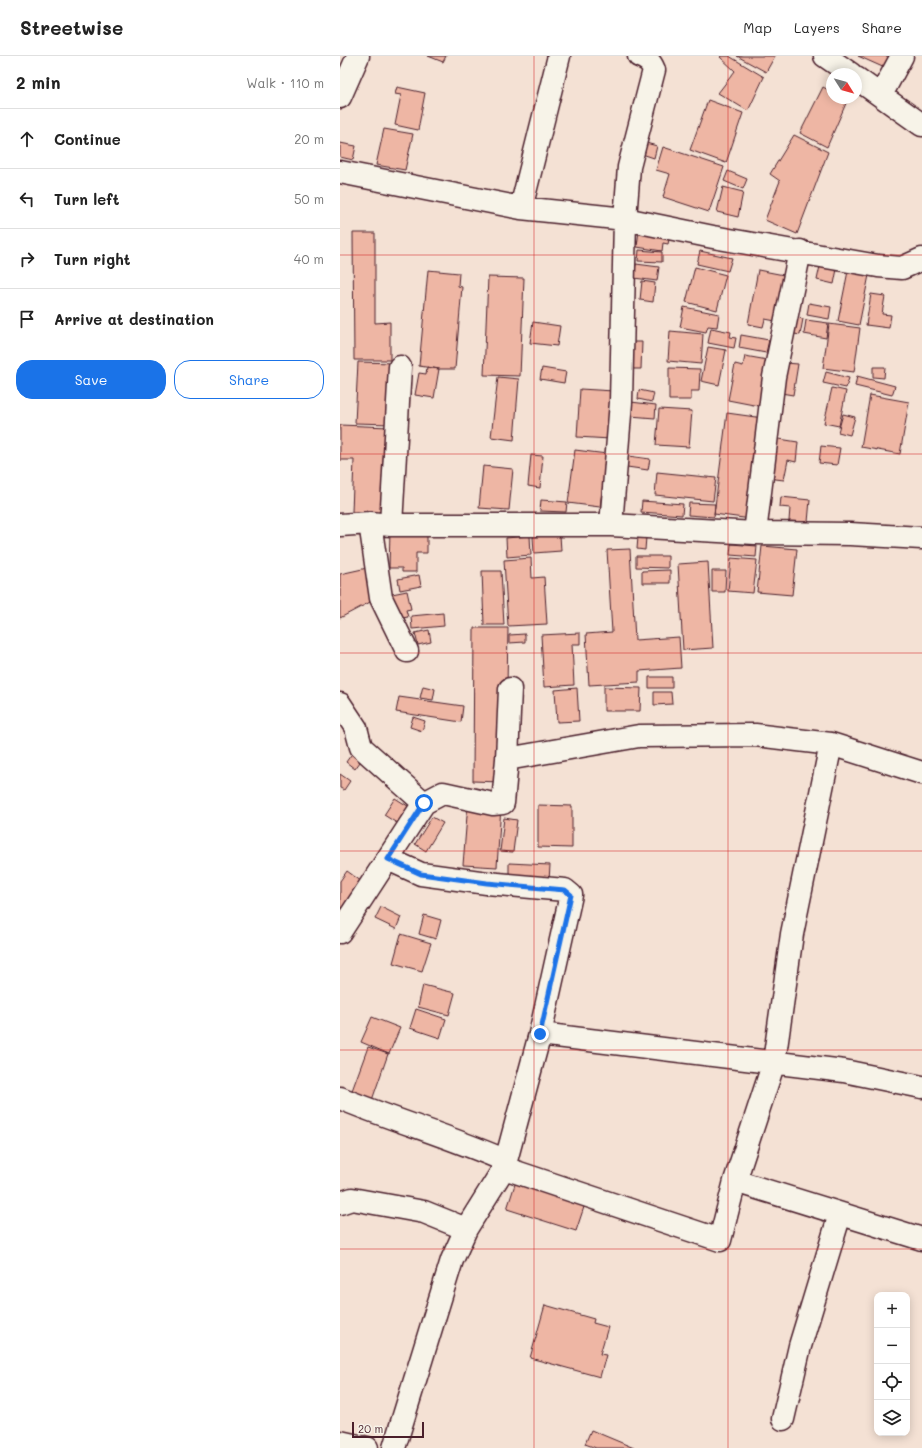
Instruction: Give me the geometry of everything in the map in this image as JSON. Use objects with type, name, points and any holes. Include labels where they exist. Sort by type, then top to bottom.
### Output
[{"type":"street","points":[[340,97],[358,56]]},
{"type":"street","points":[[521,208],[559,56]]},
{"type":"street","points":[[611,525],[621,402],[625,220],[629,167],[654,70],[652,64],[639,56]]},
{"type":"street","points":[[825,56],[842,68]]},
{"type":"street","points":[[881,95],[902,56]]},
{"type":"street","points":[[862,82],[922,125]]},
{"type":"street","points":[[340,172],[521,208],[625,220],[713,237],[902,268],[922,259]]},
{"type":"street","points":[[755,533],[774,377],[800,251]]},
{"type":"street","points":[[400,367],[381,524],[382,598],[407,651]]},
{"type":"street","points":[[340,525],[611,525],[755,533],[850,534],[922,538]]},
{"type":"street","points":[[340,932],[424,803],[443,793],[492,804],[503,803],[507,760],[510,690]]},
{"type":"street","points":[[340,704],[356,728],[361,747],[424,803]]},
{"type":"street","points":[[507,760],[639,736],[755,736],[831,744],[922,773]]},
{"type":"street","points":[[340,1098],[368,1110],[471,1146],[505,1164],[720,1240],[735,1181],[774,1062],[792,934],[831,744]]},
{"type":"street","points":[[388,859],[421,874],[487,883],[565,890],[571,895],[540,1034],[505,1164],[466,1228],[452,1260],[394,1448]]},
{"type":"street","points":[[540,1034],[844,1071],[922,1087]]},
{"type":"street","points":[[735,1181],[922,1239]]},
{"type":"street","points":[[340,1203],[352,1199],[424,1212],[466,1228]]},
{"type":"street","points":[[783,1419],[800,1346],[840,1214]]},
{"type":"street","points":[[340,1442],[367,1448]]},
{"type":"building","points":[[428,56],[446,56],[443,62]]},
{"type":"building","points":[[729,56],[764,77],[748,111],[718,93],[735,71],[720,57]]},
{"type":"building","points":[[737,56],[775,56],[766,72]]},
{"type":"building","points":[[858,56],[893,56],[887,69]]},
{"type":"building","points":[[397,87],[425,93],[418,130],[395,125],[401,95],[395,94]]},
{"type":"building","points":[[823,87],[826,89],[826,104],[846,104],[827,147],[800,133]]},
{"type":"building","points":[[708,100],[743,113],[726,163],[690,150]]},
{"type":"building","points":[[384,129],[413,134],[405,170],[376,165]]},
{"type":"building","points":[[794,135],[828,152],[797,234],[765,220],[780,181],[770,174]]},
{"type":"building","points":[[340,143],[356,146],[353,160],[340,157]]},
{"type":"building","points":[[646,143],[657,146],[654,158],[642,154]]},
{"type":"building","points":[[663,147],[724,167],[709,212],[663,197],[670,174],[656,170]]},
{"type":"building","points":[[728,171],[747,179],[743,189],[724,181]]},
{"type":"building","points":[[723,187],[743,192],[738,217],[717,212]]},
{"type":"building","points":[[639,230],[670,235],[668,244],[663,243],[662,251],[637,247]]},
{"type":"building","points":[[353,233],[375,233],[375,323],[390,322],[390,360],[354,360]]},
{"type":"building","points":[[639,250],[662,252],[662,262],[638,261]]},
{"type":"building","points":[[700,251],[732,258],[728,271],[697,264]]},
{"type":"building","points":[[636,264],[659,267],[657,281],[634,278]]},
{"type":"building","points":[[820,266],[837,269],[834,284],[817,280]]},
{"type":"building","points":[[695,267],[726,275],[717,310],[686,302]]},
{"type":"building","points":[[428,270],[459,273],[458,286],[462,287],[455,369],[439,369],[419,366]]},
{"type":"building","points":[[758,270],[789,276],[781,322],[765,319],[763,327],[748,324]]},
{"type":"building","points":[[848,271],[869,275],[859,325],[838,321]]},
{"type":"building","points":[[488,277],[524,278],[520,376],[484,375]]},
{"type":"building","points":[[642,281],[655,283],[653,302],[640,300]]},
{"type":"building","points":[[871,294],[885,296],[882,314],[891,315],[889,328],[866,325]]},
{"type":"building","points":[[809,303],[831,307],[829,319],[807,315]]},
{"type":"building","points":[[684,307],[719,314],[717,327],[708,326],[706,332],[680,327]]},
{"type":"building","points":[[792,317],[803,319],[800,335],[789,333]]},
{"type":"building","points":[[806,320],[828,323],[826,338],[804,334]]},
{"type":"building","points":[[533,322],[560,326],[557,346],[530,343]]},
{"type":"building","points":[[829,324],[860,328],[854,372],[823,368]]},
{"type":"building","points":[[711,328],[731,332],[730,337],[736,338],[734,348],[708,343]]},
{"type":"building","points":[[670,331],[703,334],[701,364],[668,361]]},
{"type":"building","points":[[741,335],[769,340],[766,353],[739,348]]},
{"type":"building","points":[[629,342],[642,342],[641,369],[629,369]]},
{"type":"building","points":[[708,347],[726,350],[719,385],[701,381]]},
{"type":"building","points":[[745,356],[773,361],[764,407],[728,400],[735,364],[743,366]]},
{"type":"building","points":[[358,362],[394,363],[391,424],[355,423]]},
{"type":"building","points":[[786,363],[798,364],[793,395],[781,393]]},
{"type":"building","points":[[427,367],[439,369],[434,398],[415,395],[419,373],[426,374]]},
{"type":"building","points":[[873,367],[885,367],[884,378],[873,377]]},
{"type":"building","points":[[542,368],[566,372],[564,383],[540,379]]},
{"type":"building","points":[[669,368],[700,369],[699,391],[691,391],[691,400],[669,400]]},
{"type":"building","points":[[826,372],[849,378],[846,388],[823,383]]},
{"type":"building","points":[[857,376],[895,386],[892,395],[855,386]]},
{"type":"building","points":[[498,377],[519,379],[514,440],[491,437]]},
{"type":"building","points":[[832,388],[846,391],[839,426],[824,423]]},
{"type":"building","points":[[580,389],[614,391],[610,439],[577,437]]},
{"type":"building","points":[[639,390],[654,393],[652,402],[638,399]]},
{"type":"building","points":[[870,395],[909,402],[900,454],[861,447]]},
{"type":"building","points":[[631,402],[656,405],[655,418],[630,416]]},
{"type":"building","points":[[659,409],[692,411],[689,447],[656,445]]},
{"type":"building","points":[[727,413],[763,418],[751,519],[714,514]]},
{"type":"building","points":[[843,414],[855,417],[850,435],[838,432]]},
{"type":"building","points":[[340,425],[389,427],[385,513],[352,512],[354,460],[340,460]]},
{"type":"building","points":[[773,438],[798,442],[796,462],[788,460],[784,480],[767,478]]},
{"type":"building","points":[[821,446],[840,448],[837,465],[819,463]]},
{"type":"building","points":[[575,450],[607,454],[600,507],[568,503]]},
{"type":"building","points":[[531,455],[543,456],[540,488],[528,486]]},
{"type":"building","points":[[628,456],[650,459],[648,470],[627,467]]},
{"type":"building","points":[[483,466],[513,469],[509,510],[479,508]]},
{"type":"building","points":[[657,472],[716,478],[713,501],[655,495]]},
{"type":"building","points":[[781,497],[810,500],[808,522],[789,521],[790,508],[780,507]]},
{"type":"building","points":[[541,500],[567,502],[566,512],[540,511]]},
{"type":"building","points":[[642,501],[683,504],[682,515],[641,512]]},
{"type":"building","points":[[689,503],[715,504],[714,517],[688,515]]},
{"type":"building","points":[[390,532],[427,532],[427,553],[416,553],[416,572],[402,572],[402,568],[389,568]]},
{"type":"building","points":[[560,535],[561,551],[534,553],[533,537]]},
{"type":"building","points":[[530,536],[531,555],[507,557],[506,538]]},
{"type":"building","points":[[638,537],[646,537],[645,550],[637,549]]},
{"type":"building","points":[[731,544],[757,546],[756,557],[730,555]]},
{"type":"building","points":[[762,546],[797,549],[792,595],[757,592]]},
{"type":"building","points":[[630,549],[635,640],[679,637],[681,668],[639,671],[639,682],[589,685],[586,634],[612,632],[607,550]]},
{"type":"building","points":[[636,556],[668,556],[668,568],[636,567]]},
{"type":"building","points":[[531,558],[532,578],[544,577],[547,624],[508,626],[504,560]]},
{"type":"building","points":[[731,558],[757,560],[753,593],[728,591]]},
{"type":"building","points":[[708,562],[713,648],[683,650],[678,564]]},
{"type":"building","points":[[367,568],[374,600],[340,618],[340,574]]},
{"type":"building","points":[[670,570],[670,583],[642,583],[642,571]]},
{"type":"building","points":[[482,571],[501,571],[504,625],[484,625]]},
{"type":"building","points":[[712,571],[726,571],[725,592],[712,592]]},
{"type":"building","points":[[419,575],[421,586],[400,590],[398,579]]},
{"type":"building","points":[[407,591],[411,609],[406,610],[408,617],[397,619],[392,594]]},
{"type":"building","points":[[443,613],[444,626],[412,629],[411,616]]},
{"type":"building","points":[[474,628],[508,628],[506,746],[500,782],[473,781]]},
{"type":"building","points":[[429,630],[431,642],[418,645],[415,633]]},
{"type":"building","points":[[580,633],[580,644],[572,644],[574,685],[544,687],[541,635]]},
{"type":"building","points":[[525,634],[525,642],[509,643],[509,635]]},
{"type":"building","points":[[649,677],[672,677],[672,688],[649,688]]},
{"type":"building","points":[[423,686],[435,689],[433,700],[420,698]]},
{"type":"building","points":[[604,687],[641,688],[640,711],[604,711]]},
{"type":"building","points":[[577,688],[579,721],[557,722],[555,690]]},
{"type":"building","points":[[654,692],[671,692],[672,704],[654,705]]},
{"type":"building","points":[[399,697],[463,706],[461,722],[396,712]]},
{"type":"building","points":[[413,717],[425,721],[422,731],[410,727]]},
{"type":"building","points":[[356,748],[365,755],[355,769],[346,762]]},
{"type":"building","points":[[340,774],[350,781],[344,790],[340,788]]},
{"type":"building","points":[[395,798],[411,808],[400,825],[384,815]]},
{"type":"building","points":[[468,803],[501,806],[497,867],[463,865]]},
{"type":"building","points":[[538,805],[572,806],[572,848],[538,847]]},
{"type":"building","points":[[432,817],[443,823],[426,851],[415,844]]},
{"type":"building","points":[[504,818],[517,820],[513,852],[500,851]]},
{"type":"building","points":[[509,863],[550,865],[549,881],[509,880]]},
{"type":"building","points":[[347,871],[365,884],[340,920],[340,881]]},
{"type":"building","points":[[381,907],[401,917],[396,929],[375,919]]},
{"type":"building","points":[[424,915],[441,920],[436,939],[419,934]]},
{"type":"building","points":[[401,934],[431,943],[422,971],[393,963]]},
{"type":"building","points":[[423,985],[455,993],[449,1015],[418,1007]]},
{"type":"building","points":[[416,1009],[446,1019],[440,1038],[410,1028]]},
{"type":"building","points":[[372,1017],[400,1028],[389,1054],[361,1042]]},
{"type":"building","points":[[368,1047],[388,1054],[371,1103],[350,1096]]},
{"type":"building","points":[[518,1175],[587,1198],[576,1231],[507,1209]]},
{"type":"building","points":[[545,1305],[594,1319],[593,1323],[608,1327],[600,1354],[606,1355],[600,1377],[530,1358]]},
{"type":"building","points":[[591,1430],[634,1448],[596,1448],[585,1444]]},
{"type":"route","points":[[424,803],[388,859],[421,874],[487,883],[565,890],[571,895],[540,1034]]}]
